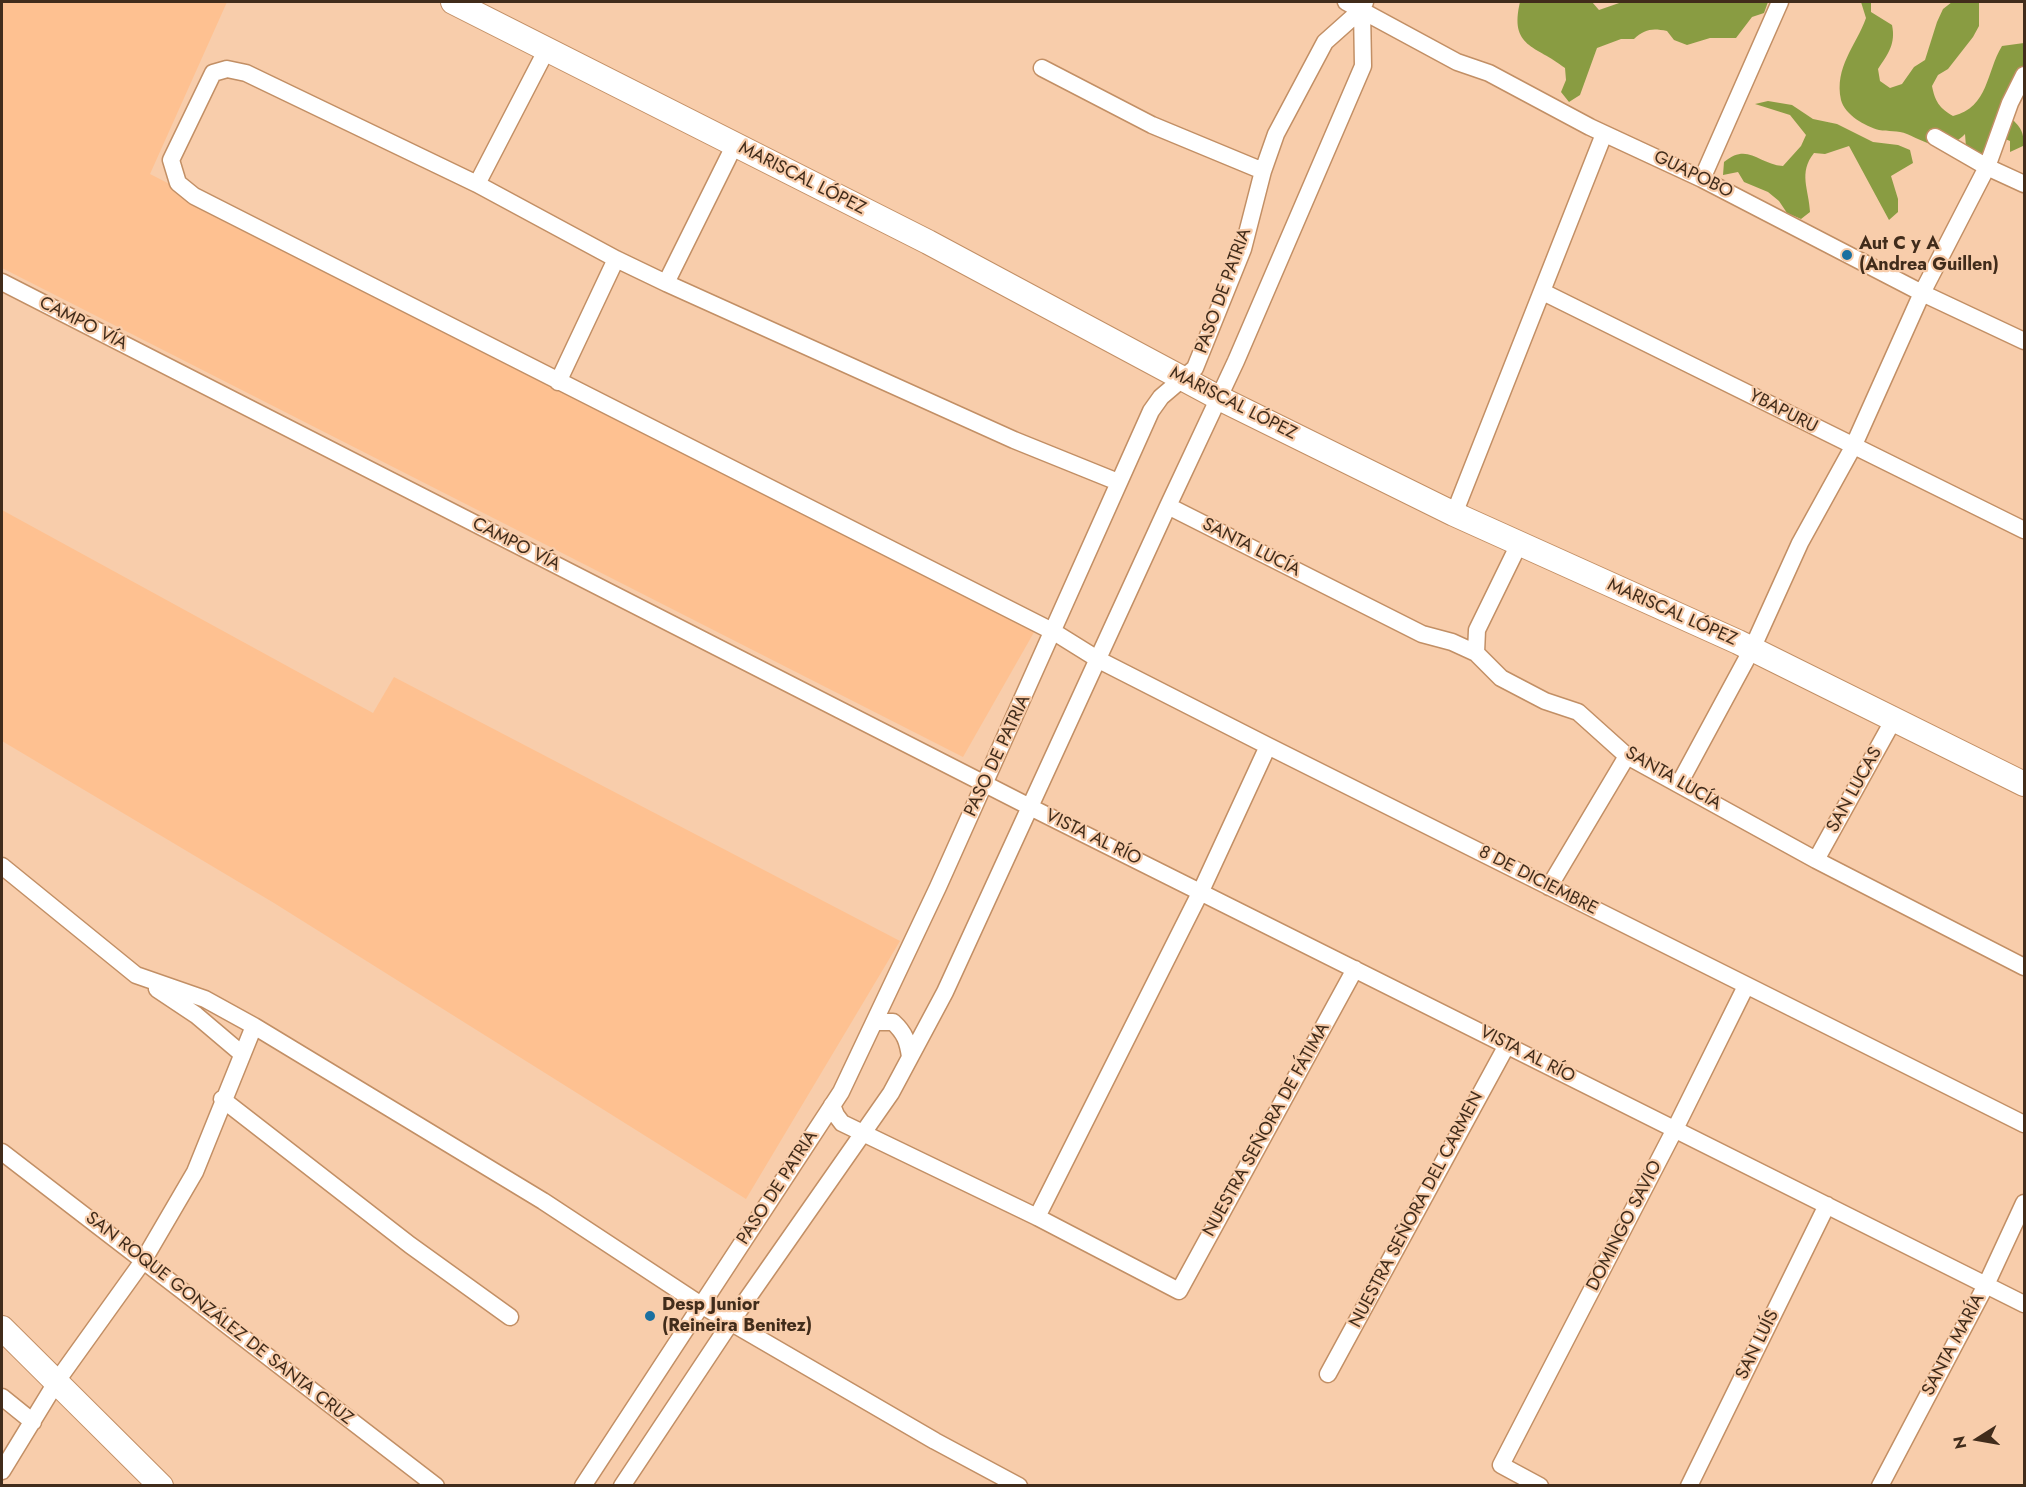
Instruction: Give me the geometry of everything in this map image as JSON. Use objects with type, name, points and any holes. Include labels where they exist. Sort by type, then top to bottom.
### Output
[{"type":"street","name":"MARISCAL LÓPEZ","points":[[453,2],[928,242],[1219,398],[1454,514],[1752,649],[2025,784]]},
{"type":"street","name":"GUAPOBO","points":[[1346,2],[1364,5],[1457,62],[1489,73],[1604,134],[1702,179],[1922,293],[2025,341]]},
{"type":"street","points":[[1702,179],[1780,2]]},
{"type":"street","name":"PASO DE PATRIA","points":[[583,1485],[832,1105],[875,1022],[985,784],[1151,411],[1161,397],[1196,368],[1243,249],[1263,171],[1276,134],[1325,42],[1364,5]]},
{"type":"street","name":"PASO DE PATRIA","points":[[629,1483],[730,1322],[865,1134],[945,992],[1219,398],[1363,66],[1364,5]]},
{"type":"street","points":[[477,184],[547,49]]},
{"type":"street","points":[[1042,68],[1152,125],[1263,171]]},
{"type":"street","name":"8 DE DICIEMBRE","points":[[1118,482],[1003,435],[666,284],[616,260],[477,184],[246,73],[227,69],[213,73],[171,160],[172,172],[178,183],[194,196],[1054,632],[1099,660],[1268,747],[2025,1124]]},
{"type":"street","points":[[1679,784],[1752,649],[1800,543],[1853,447],[1922,293],[1987,167],[2010,103],[2025,75]]},
{"type":"street","points":[[1454,514],[1604,134]]},
{"type":"street","points":[[1935,137],[1987,167],[2025,184]]},
{"type":"street","points":[[666,284],[735,144]]},
{"type":"street","points":[[558,382],[616,260]]},
{"type":"street","name":"CAMPO VÍA","points":[[2,282],[1030,807]]},
{"type":"street","name":"YBAPURU","points":[[1543,292],[2025,530]]},
{"type":"street","name":"SANTA LUCÍA","points":[[1168,506],[1422,634],[1452,642],[1476,653],[1501,678],[1545,701],[1578,711],[1627,756],[1816,860],[2025,967]]},
{"type":"street","points":[[1476,653],[1477,630],[1519,544]]},
{"type":"street","points":[[1452,642],[1477,630]]},
{"type":"street","name":"SAN LUCAS","points":[[1816,860],[1894,719]]},
{"type":"street","points":[[832,1105],[842,1123],[1037,1217],[1201,891],[1268,747]]},
{"type":"street","points":[[1549,887],[1627,756]]},
{"type":"street","name":"VISTA AL RÍO","points":[[1030,807],[2025,1304]]},
{"type":"street","points":[[2,866],[140,977],[196,1015],[242,1054]]},
{"type":"street","name":"NUESTRA SEÑORA DE FÁTIMA","points":[[1037,1217],[1179,1291],[1355,969]]},
{"type":"street","points":[[140,977],[205,999],[254,1026],[543,1202],[701,1305],[935,1441],[1019,1485]]},
{"type":"street","name":"DOMINGO SAVIO","points":[[1540,1485],[1501,1465],[1675,1129],[1746,986]]},
{"type":"street","points":[[875,1022],[893,1022],[900,1028],[907,1038],[910,1057]]},
{"type":"street","points":[[2,1471],[57,1381],[143,1261],[195,1172],[222,1099],[254,1026]]},
{"type":"street","name":"NUESTRA SEÑORA DEL CARMEN","points":[[1328,1374],[1506,1045]]},
{"type":"street","points":[[222,1099],[410,1245],[510,1317]]},
{"type":"street","name":"SAN ROQUE GONZÁLEZ DE SANTA CRUZ","points":[[2,1152],[436,1485]]},
{"type":"street","name":"SANTA MARÍA","points":[[1880,1485],[1986,1285],[2025,1203]]},
{"type":"street","name":"SAN LUÍS","points":[[1689,1485],[1827,1205]]},
{"type":"street","points":[[2,1328],[160,1485]]},
{"type":"street","points":[[2,1397],[33,1422]]},
{"type":"shaded area","points":[[2,2],[227,2],[150,174],[1037,627],[963,757],[2,268]]},
{"type":"shaded area","points":[[2,510],[373,713],[394,677],[900,941],[746,1199],[274,903],[2,741]]},
{"type":"green space","points":[[1520,2],[1592,2],[1599,10],[1622,2],[1768,2],[1764,13],[1752,17],[1736,38],[1710,38],[1687,45],[1674,40],[1667,31],[1653,30],[1645,31],[1634,39],[1621,39],[1597,48],[1580,95],[1569,102],[1561,92],[1566,80],[1565,68],[1528,44],[1522,37],[1518,28]]},
{"type":"green space","points":[[1861,2],[1871,2],[1871,12],[1892,25],[1892,43],[1878,69],[1880,81],[1890,88],[1902,84],[1914,67],[1925,60],[1943,9],[1952,2],[1979,2],[1979,26],[1948,69],[1938,75],[1932,86],[1935,96],[1938,104],[1953,116],[1965,111],[1980,97],[2002,46],[2024,43],[2024,66],[2016,72],[2003,108],[2020,129],[2023,146],[2010,152],[2010,141],[1998,136],[1985,158],[1966,147],[1965,134],[1951,144],[1935,145],[1904,133],[1882,131],[1862,123],[1851,115],[1843,105],[1840,88],[1843,67],[1866,18]]},
{"type":"green space","points":[[1768,101],[1792,105],[1813,119],[1837,124],[1873,142],[1898,145],[1910,150],[1913,163],[1891,176],[1898,199],[1898,212],[1889,220],[1849,146],[1825,154],[1814,153],[1809,160],[1805,174],[1810,212],[1801,219],[1787,213],[1779,201],[1768,192],[1744,182],[1738,172],[1723,175],[1724,162],[1732,156],[1747,154],[1783,166],[1801,146],[1806,135],[1790,115],[1755,104]]},
{"type":"place","name":"Aut C y A (Andrea Guillen)","points":[[1847,255]]},
{"type":"place","name":"Desp Junior (Reineira Benitez)","points":[[650,1316]]}]
